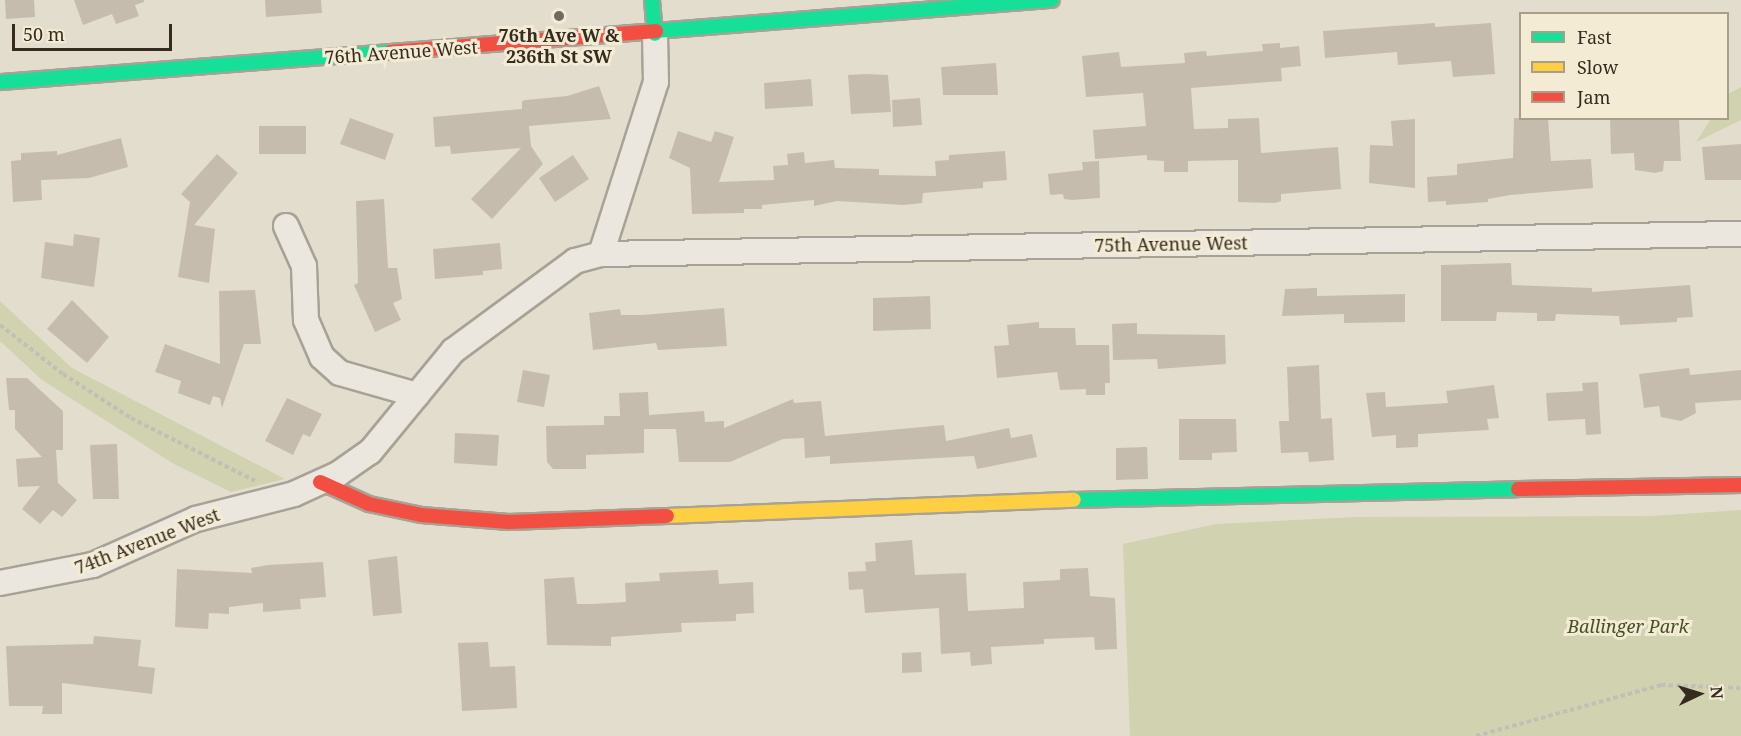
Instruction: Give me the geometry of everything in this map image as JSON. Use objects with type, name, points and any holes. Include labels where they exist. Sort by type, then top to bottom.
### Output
[{"type":"street","points":[[602,254],[656,82],[652,0]]},
{"type":"street","name":"76th Avenue West","points":[[0,82],[655,33],[1052,0]]},
{"type":"street","points":[[286,226],[304,266],[306,320],[322,357],[340,373],[417,395]]},
{"type":"street","name":"75th Avenue West","points":[[417,395],[453,351],[509,306],[575,261],[602,254],[1741,234]]},
{"type":"street","name":"74th Avenue West","points":[[0,583],[93,565],[196,519],[294,494],[320,482],[370,452],[417,395]]},
{"type":"street","points":[[320,482],[369,504],[421,515],[510,522],[1212,495],[1741,485]]},
{"type":"path","points":[[0,325],[63,374],[131,418],[254,481]]},
{"type":"path","points":[[1476,736],[1661,685],[1741,688]]},
{"type":"green space","points":[[1741,87],[1741,120],[1696,142],[1710,120],[1729,120],[1729,93]]},
{"type":"green space","points":[[0,301],[72,368],[285,479],[231,492],[174,464],[42,380],[0,341]]},
{"type":"green space","name":"Ballinger Park","points":[[1741,510],[1741,736],[1130,736],[1123,544],[1216,524],[1357,517],[1652,516]]},
{"type":"building","points":[[5,0],[34,0],[35,17],[6,19]]},
{"type":"building","points":[[74,0],[144,0],[144,2],[135,5],[139,16],[116,24],[112,14],[83,25]]},
{"type":"building","points":[[265,0],[321,0],[322,13],[266,17]]},
{"type":"building","points":[[1435,23],[1435,27],[1491,23],[1495,74],[1453,77],[1451,61],[1398,65],[1397,52],[1325,58],[1323,31]]},
{"type":"building","points":[[1280,43],[1280,48],[1299,46],[1301,66],[1281,68],[1282,81],[1191,88],[1194,129],[1228,128],[1228,119],[1259,118],[1261,153],[1338,147],[1341,189],[1281,194],[1281,201],[1275,203],[1238,202],[1238,160],[1188,161],[1188,172],[1164,172],[1164,161],[1147,160],[1147,155],[1095,159],[1093,130],[1146,126],[1143,93],[1086,97],[1082,56],[1119,52],[1121,67],[1185,63],[1184,53],[1206,51],[1207,56],[1263,51],[1262,44]]},
{"type":"building","points":[[996,63],[998,95],[943,95],[941,67]]},
{"type":"building","points":[[848,75],[888,75],[891,112],[851,114]]},
{"type":"building","points":[[811,79],[813,106],[765,109],[764,83]]},
{"type":"building","points":[[599,86],[611,119],[529,126],[531,146],[543,164],[492,219],[471,199],[521,148],[451,154],[450,146],[435,147],[433,117],[522,109],[522,101],[567,96]]},
{"type":"building","points":[[920,98],[922,125],[893,127],[892,100]]},
{"type":"building","points":[[350,118],[394,134],[385,160],[340,144]]},
{"type":"building","points":[[1514,118],[1548,120],[1551,161],[1591,159],[1593,188],[1510,195],[1488,199],[1488,202],[1446,205],[1446,201],[1428,202],[1427,177],[1457,175],[1457,164],[1513,158]]},
{"type":"building","points":[[1415,119],[1415,188],[1369,183],[1370,145],[1393,146],[1391,121]]},
{"type":"building","points":[[1610,120],[1679,120],[1681,161],[1664,161],[1663,171],[1655,173],[1635,170],[1634,153],[1611,154]]},
{"type":"building","points":[[259,126],[306,126],[306,154],[259,154]]},
{"type":"building","points":[[678,131],[711,142],[715,131],[734,137],[719,182],[774,180],[773,166],[788,165],[787,154],[804,152],[805,163],[834,160],[835,168],[879,169],[879,175],[936,176],[935,161],[949,160],[949,155],[1005,151],[1007,180],[983,182],[983,188],[923,193],[922,203],[903,205],[837,201],[814,206],[814,200],[762,205],[762,209],[744,209],[744,213],[692,214],[690,168],[669,158]]},
{"type":"building","points":[[121,138],[128,167],[89,178],[41,180],[42,200],[13,202],[11,161],[21,160],[21,153],[57,151],[57,155]]},
{"type":"building","points":[[1741,144],[1741,180],[1705,180],[1702,147]]},
{"type":"building","points":[[217,154],[238,173],[194,225],[215,229],[209,283],[178,277],[190,202],[181,194]]},
{"type":"building","points":[[573,155],[589,179],[555,202],[539,178]]},
{"type":"building","points":[[1099,161],[1100,198],[1072,200],[1064,199],[1063,194],[1050,195],[1048,174],[1083,170],[1082,162]]},
{"type":"building","points":[[384,199],[388,268],[397,268],[402,299],[393,303],[401,320],[375,332],[354,285],[358,283],[356,201]]},
{"type":"building","points":[[74,234],[100,238],[94,287],[41,278],[45,242],[73,246]]},
{"type":"building","points":[[500,243],[502,269],[483,271],[483,275],[435,279],[433,249]]},
{"type":"building","points":[[1511,263],[1512,285],[1592,288],[1592,292],[1690,285],[1693,317],[1677,318],[1677,322],[1620,325],[1619,316],[1556,314],[1555,321],[1537,321],[1537,313],[1497,312],[1496,321],[1441,321],[1441,265]]},
{"type":"building","points":[[1317,288],[1317,296],[1405,294],[1405,322],[1344,323],[1344,314],[1282,316],[1285,289]]},
{"type":"building","points":[[255,290],[261,344],[244,344],[222,408],[220,398],[213,396],[210,405],[178,393],[181,381],[155,372],[165,344],[220,364],[219,291]]},
{"type":"building","points":[[930,296],[931,329],[873,331],[873,298]]},
{"type":"building","points":[[72,300],[109,337],[87,363],[47,329]]},
{"type":"building","points":[[724,308],[727,346],[658,350],[656,343],[593,350],[589,313],[620,309],[621,315],[643,315]]},
{"type":"building","points":[[1039,322],[1039,328],[1075,328],[1076,345],[1109,345],[1110,383],[1105,383],[1105,395],[1086,395],[1086,389],[1060,390],[1057,372],[997,378],[994,346],[1009,345],[1007,325]]},
{"type":"building","points":[[1137,323],[1137,334],[1225,335],[1226,364],[1158,369],[1157,359],[1113,360],[1112,324]]},
{"type":"building","points":[[1319,365],[1321,419],[1332,418],[1334,460],[1309,462],[1308,452],[1281,453],[1279,421],[1289,421],[1287,367]]},
{"type":"building","points":[[1689,368],[1690,375],[1741,370],[1741,400],[1695,403],[1696,413],[1681,421],[1661,417],[1659,406],[1644,408],[1639,374]]},
{"type":"building","points":[[523,370],[550,375],[544,407],[517,402]]},
{"type":"building","points":[[6,378],[27,378],[63,411],[63,450],[56,450],[58,483],[77,500],[62,517],[53,510],[40,524],[22,509],[40,486],[18,487],[16,459],[42,457],[15,429],[15,410],[9,410]]},
{"type":"building","points":[[1598,382],[1601,434],[1586,435],[1585,419],[1548,421],[1546,393],[1583,391],[1582,383]]},
{"type":"building","points":[[1494,385],[1499,418],[1487,419],[1489,430],[1418,434],[1418,447],[1396,448],[1396,435],[1372,437],[1366,393],[1385,392],[1386,407],[1448,403],[1446,391]]},
{"type":"building","points":[[648,392],[649,415],[704,411],[705,422],[724,421],[724,428],[793,399],[794,403],[821,401],[825,436],[944,425],[946,441],[1009,428],[1011,438],[1032,434],[1037,457],[977,469],[974,456],[830,464],[830,456],[805,458],[804,438],[783,439],[730,462],[679,462],[676,429],[644,429],[644,453],[586,455],[586,469],[553,469],[547,462],[546,426],[604,425],[604,416],[620,416],[619,393]]},
{"type":"building","points":[[287,398],[322,414],[310,437],[303,434],[293,455],[265,441]]},
{"type":"building","points":[[1179,419],[1236,419],[1237,452],[1212,453],[1212,460],[1179,460]]},
{"type":"building","points":[[455,433],[499,435],[497,466],[454,463]]},
{"type":"building","points":[[117,444],[119,499],[93,499],[90,445]]},
{"type":"building","points":[[1147,447],[1148,479],[1116,480],[1116,448]]},
{"type":"building","points":[[912,540],[915,575],[966,573],[968,611],[1024,608],[1023,582],[1060,580],[1060,569],[1088,568],[1090,596],[1115,598],[1117,649],[1095,650],[1094,637],[1044,639],[1044,644],[991,647],[992,664],[971,666],[970,652],[941,654],[939,608],[865,613],[863,589],[849,590],[848,572],[866,571],[865,562],[876,561],[875,543]]},
{"type":"building","points":[[397,556],[402,613],[373,616],[368,560]]},
{"type":"building","points":[[323,562],[326,597],[300,599],[301,609],[263,612],[263,603],[229,607],[229,614],[209,613],[208,629],[175,627],[177,569],[252,573],[251,568],[268,565]]},
{"type":"building","points":[[718,570],[719,584],[753,582],[754,613],[736,614],[736,621],[681,623],[682,632],[611,637],[611,646],[547,645],[544,579],[574,577],[577,604],[592,604],[626,602],[625,583],[660,581],[659,573]]},
{"type":"building","points":[[94,636],[141,640],[138,666],[155,668],[152,694],[62,683],[62,714],[42,714],[43,706],[9,706],[6,646],[93,644]]},
{"type":"building","points":[[488,642],[490,667],[515,666],[517,708],[462,711],[458,643]]},
{"type":"building","points":[[921,652],[922,672],[902,673],[902,653]]},
{"type":"traffic: fast","points":[[652,0],[655,34]]},
{"type":"traffic: fast","points":[[656,31],[1052,0]]},
{"type":"traffic: fast","points":[[0,82],[391,52]]},
{"type":"traffic: fast","points":[[1074,500],[1518,489]]},
{"type":"traffic: slow","points":[[667,516],[1074,500]]},
{"type":"traffic: jam","points":[[391,52],[656,31]]},
{"type":"traffic: jam","points":[[320,482],[369,504],[421,515],[509,522],[667,516]]},
{"type":"traffic: jam","points":[[1518,489],[1741,485]]},
{"type":"place","name":"76th Ave W & 236th St SW","points":[[559,16]]}]
